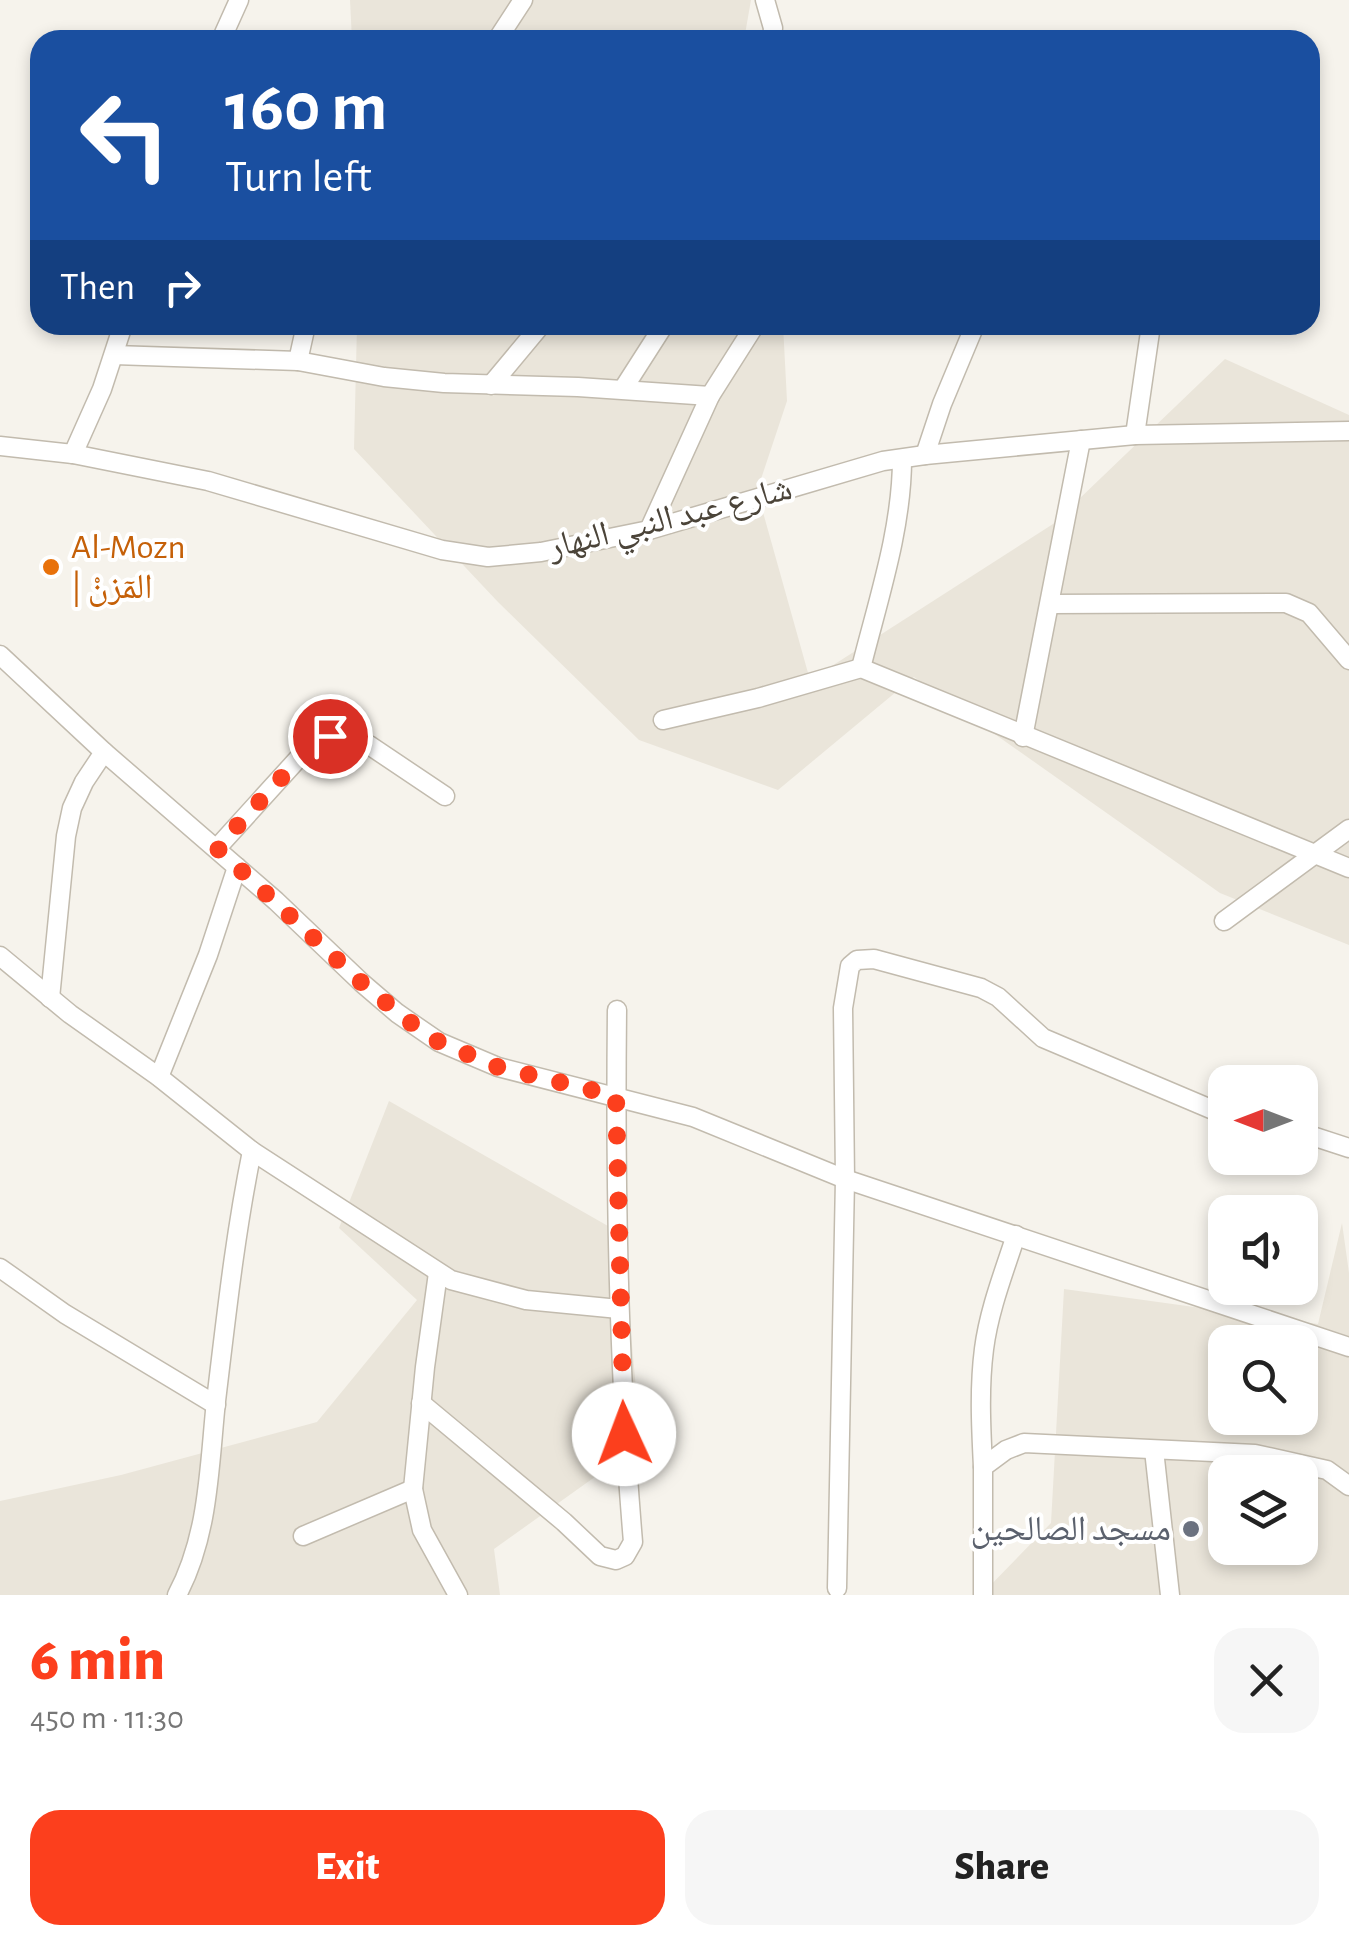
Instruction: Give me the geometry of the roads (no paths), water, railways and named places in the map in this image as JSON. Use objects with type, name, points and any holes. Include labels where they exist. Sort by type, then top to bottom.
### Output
[{"type":"street","points":[[225,30],[239,0]]},
{"type":"street","points":[[509,30],[523,0]]},
{"type":"street","points":[[765,0],[773,30]]},
{"type":"street","points":[[73,454],[120,335]]},
{"type":"street","points":[[298,361],[304,335]]},
{"type":"street","points":[[491,385],[533,335]]},
{"type":"street","points":[[623,389],[658,335]]},
{"type":"street","points":[[649,530],[710,396],[749,335]]},
{"type":"street","points":[[926,455],[942,404],[972,335]]},
{"type":"street","points":[[1135,435],[1150,335]]},
{"type":"street","points":[[114,354],[298,361],[384,378],[710,396]]},
{"type":"street","name":"شارع عبد النبي النهار","points":[[0,446],[73,454],[208,480],[442,550],[514,556],[649,530],[902,458],[1135,435],[1349,431]]},
{"type":"street","points":[[1023,737],[1081,440]]},
{"type":"street","points":[[861,668],[891,548],[902,483],[902,458]]},
{"type":"street","points":[[1050,604],[1286,602],[1309,613],[1349,660]]},
{"type":"street","points":[[0,655],[397,1013],[439,1042],[498,1067],[694,1118],[845,1180],[1349,1347]]},
{"type":"street","points":[[663,720],[861,668],[1349,868]]},
{"type":"street","points":[[217,848],[305,752],[330,736],[353,738],[369,746],[444,796]]},
{"type":"street","points":[[50,998],[72,808],[104,752]]},
{"type":"street","points":[[1224,921],[1349,828]]},
{"type":"street","points":[[159,1078],[237,867]]},
{"type":"street","points":[[0,956],[252,1151],[438,1272],[464,1286],[505,1296],[620,1309]]},
{"type":"street","points":[[838,1588],[844,989],[850,966],[864,958],[896,963],[981,988],[998,997],[1043,1038],[1208,1108]]},
{"type":"street","points":[[421,1404],[600,1556],[616,1560],[625,1556],[633,1542],[620,1309],[618,1010]]},
{"type":"street","points":[[1318,1138],[1349,1148]]},
{"type":"street","points":[[177,1595],[195,1557],[206,1508],[216,1405],[252,1151]]},
{"type":"street","points":[[983,1595],[984,1350],[1016,1235]]},
{"type":"street","points":[[0,1268],[80,1324],[216,1405]]},
{"type":"street","points":[[438,1272],[413,1489],[422,1530],[458,1595]]},
{"type":"street","points":[[983,1466],[1024,1443],[1255,1454],[1328,1470],[1349,1486]]},
{"type":"street","points":[[1154,1450],[1170,1595]]},
{"type":"street","points":[[303,1536],[413,1489]]},
{"type":"place","name":"Al-Mozn | المٓزنْ","points":[[51,567]]},
{"type":"place","name":"مسجد الصالحين","points":[[1191,1529]]}]
